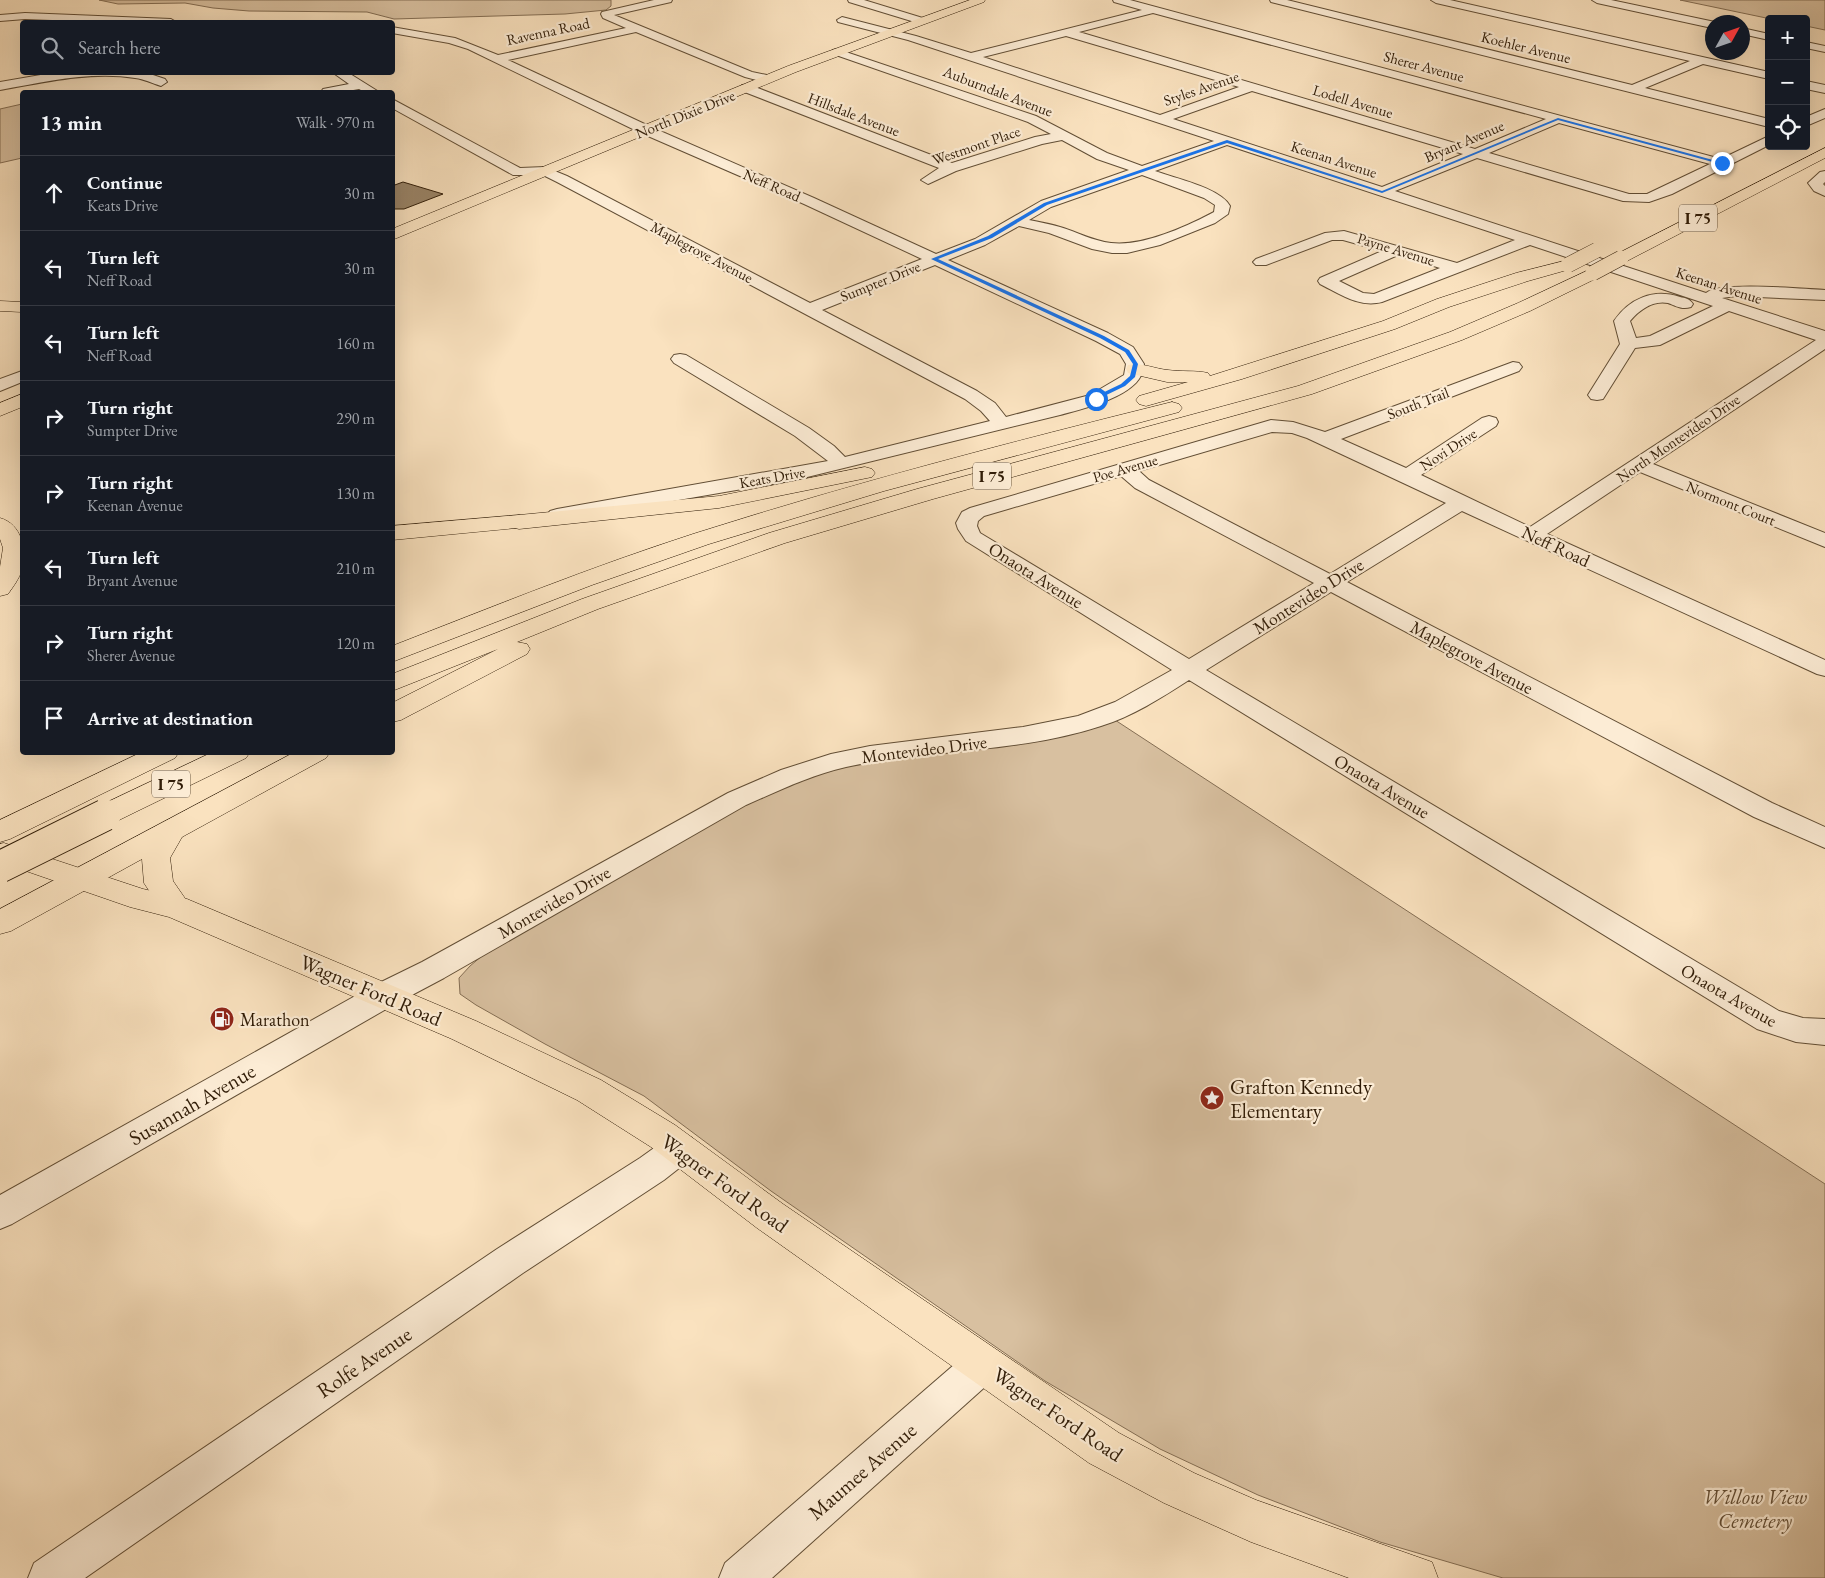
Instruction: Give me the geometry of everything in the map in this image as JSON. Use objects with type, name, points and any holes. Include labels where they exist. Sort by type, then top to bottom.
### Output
[{"type":"main road","name":"North Dixie Drive","points":[[395,233],[768,79],[980,0]]},
{"type":"main road","name":"I 75","points":[[395,682],[590,604],[694,566],[839,519],[925,494],[1305,390],[1456,336],[1524,307],[1593,273],[1825,152]]},
{"type":"main road","name":"I 75","points":[[395,654],[523,602],[616,568],[728,531],[896,480],[1200,400],[1343,358],[1433,326],[1529,284],[1614,241]]},
{"type":"main road","points":[[519,522],[719,502],[884,469],[1235,375],[1389,325],[1443,303],[1568,264]]},
{"type":"main road","points":[[0,306],[20,307]]},
{"type":"main road","points":[[1135,369],[1167,376],[1235,375]]},
{"type":"main road","points":[[0,394],[20,386]]},
{"type":"main road","points":[[0,410],[20,401]]},
{"type":"main road","points":[[0,521],[20,526]]},
{"type":"main road","name":"Keats Drive","points":[[395,533],[519,522]]},
{"type":"main road","points":[[0,525],[10,535],[15,552],[10,579]]},
{"type":"main road","points":[[395,712],[535,640],[590,604]]},
{"type":"main road","name":"I 75","points":[[0,832],[160,755]]},
{"type":"main road","name":"I 75","points":[[0,867],[231,755]]},
{"type":"main road","points":[[0,923],[312,755]]},
{"type":"main road","points":[[170,832],[156,858],[159,883],[176,907]]},
{"type":"main road","name":"Wagner Ford Road","points":[[0,852],[142,899],[176,907],[464,1030],[589,1090],[680,1148],[770,1216],[1104,1448],[1179,1488],[1252,1520],[1378,1567],[1416,1578]]},
{"type":"street","points":[[667,0],[606,14],[749,75],[768,79]]},
{"type":"street","points":[[854,0],[922,21]]},
{"type":"street","name":"Sherer Avenue","points":[[1118,0],[1722,163]]},
{"type":"street","name":"Koehler Avenue","points":[[1275,0],[1765,121]]},
{"type":"street","points":[[1436,0],[1765,75]]},
{"type":"street","points":[[1597,0],[1705,23]]},
{"type":"street","points":[[971,57],[1177,2]]},
{"type":"street","points":[[1468,17],[1486,12]]},
{"type":"street","points":[[0,18],[78,20]]},
{"type":"street","name":"Keenan Avenue","points":[[842,20],[890,32],[971,57],[1530,240],[1708,305],[1728,305],[1825,337]]},
{"type":"street","name":"Ravenna Road","points":[[497,59],[636,28]]},
{"type":"street","points":[[1416,35],[1433,29]]},
{"type":"street","name":"Neff Road","points":[[395,31],[458,42],[497,59],[646,130],[934,259],[1120,346],[1132,356],[1135,369]]},
{"type":"street","name":"Lodell Avenue","points":[[1066,32],[1251,88],[1631,198]]},
{"type":"street","points":[[1750,33],[1764,36]]},
{"type":"street","points":[[1750,40],[1764,36]]},
{"type":"street","points":[[1810,46],[1825,49]]},
{"type":"street","name":"Auburndale Avenue","points":[[837,52],[1032,119],[1102,156],[1215,197],[1223,206],[1223,210],[1217,217],[1148,244],[1128,248],[1112,248],[1092,244],[1054,230],[1017,220]]},
{"type":"street","points":[[1633,89],[1705,59]]},
{"type":"street","points":[[0,86],[64,75]]},
{"type":"street","points":[[60,76],[92,75]]},
{"type":"street","points":[[130,75],[145,77],[165,84],[152,75]]},
{"type":"street","points":[[342,75],[369,90]]},
{"type":"street","points":[[338,90],[360,86]]},
{"type":"street","points":[[1810,86],[1825,89]]},
{"type":"street","name":"Hillsdale Avenue","points":[[746,88],[951,168]]},
{"type":"street","name":"Styles Avenue","points":[[1161,120],[1251,88]]},
{"type":"street","name":"Maplegrove Avenue","points":[[395,105],[518,172],[545,171],[810,309],[971,395],[996,415],[1002,424]]},
{"type":"street","points":[[1810,120],[1825,113]]},
{"type":"street","name":"Bryant Avenue","points":[[1382,192],[1558,119]]},
{"type":"street","name":"Westmont Place","points":[[928,180],[951,168],[1036,142],[1065,136]]},
{"type":"street","name":"Sumpter Drive","points":[[810,309],[980,242],[1046,204],[1227,141]]},
{"type":"street","points":[[1631,198],[1649,198],[1765,142]]},
{"type":"street","points":[[1822,190],[1815,183],[1825,175]]},
{"type":"street","name":"Payne Avenue","points":[[1261,262],[1302,246],[1338,235],[1355,236],[1455,268],[1530,240]]},
{"type":"street","points":[[1397,250],[1326,281],[1342,290],[1371,300],[1455,268]]},
{"type":"street","points":[[1629,344],[1654,341],[1708,305],[1715,294],[1736,291],[1825,295]]},
{"type":"street","points":[[1597,395],[1629,344],[1622,321],[1627,312],[1650,299],[1666,298],[1708,305]]},
{"type":"street","name":"North Montevideo Drive","points":[[1532,535],[1825,341]]},
{"type":"street","points":[[680,359],[808,436],[832,453],[841,464]]},
{"type":"street","name":"South Trail","points":[[1323,439],[1513,366]]},
{"type":"street","name":"Keats Drive","points":[[519,522],[702,488],[794,474],[841,464],[1096,399],[1123,385],[1132,377],[1135,369]]},
{"type":"street","points":[[0,386],[20,377]]},
{"type":"street","name":"Novi Drive","points":[[1407,476],[1489,422]]},
{"type":"street","name":"Poe Avenue","points":[[967,519],[977,512],[1123,468],[1271,426],[1286,426]]},
{"type":"street","name":"Neff Road","points":[[1286,426],[1323,439],[1407,476],[1461,503],[1825,669]]},
{"type":"street","name":"Normont Court","points":[[1637,464],[1824,540]]},
{"type":"street","name":"Maplegrove Avenue","points":[[1123,468],[1142,484],[1763,810],[1825,838]]},
{"type":"street","name":"Montevideo Drive","points":[[384,995],[433,970],[659,842],[768,785],[810,769],[844,760],[887,752],[1020,736],[1071,726],[1106,716],[1152,693],[1461,503]]},
{"type":"street","name":"Onaota Avenue","points":[[967,519],[967,530],[974,537],[1190,670],[1768,1020],[1821,1039]]},
{"type":"street","name":"Susannah Avenue","points":[[0,1213],[384,995]]},
{"type":"street","name":"Rolfe Avenue","points":[[50,1578],[510,1261],[652,1169],[680,1148]]},
{"type":"street","name":"Maumee Avenue","points":[[740,1578],[983,1364]]},
{"type":"green space","points":[[99,0],[611,0],[611,6],[606,10],[565,14],[394,19],[367,12],[249,11],[185,3],[118,4]]},
{"type":"green space","points":[[1680,0],[1825,0],[1825,30],[1810,27],[1810,15],[1765,15],[1765,18]]},
{"type":"green space","points":[[20,104],[20,158],[0,163],[0,109]]},
{"type":"green space","name":"Willow View Cemetery","points":[[1115,720],[1825,1184],[1825,1578],[1503,1578],[1380,1542],[1258,1495],[1160,1449],[1045,1381],[771,1191],[644,1096],[545,1044],[460,994],[459,978],[489,950],[730,811],[792,782],[857,763]]},
{"type":"building","points":[[403,182],[443,194],[404,209],[395,209],[395,185]]},
{"type":"place","name":"Marathon","points":[[222,1019]]},
{"type":"place","name":"Grafton Kennedy Elementary","points":[[1212,1098]]},
{"type":"route","points":[[1096,399],[1123,385],[1132,377],[1135,364],[1132,356],[1127,351],[1102,337],[934,259],[980,242],[1046,204],[1227,141],[1382,192],[1558,119],[1722,163]]}]
